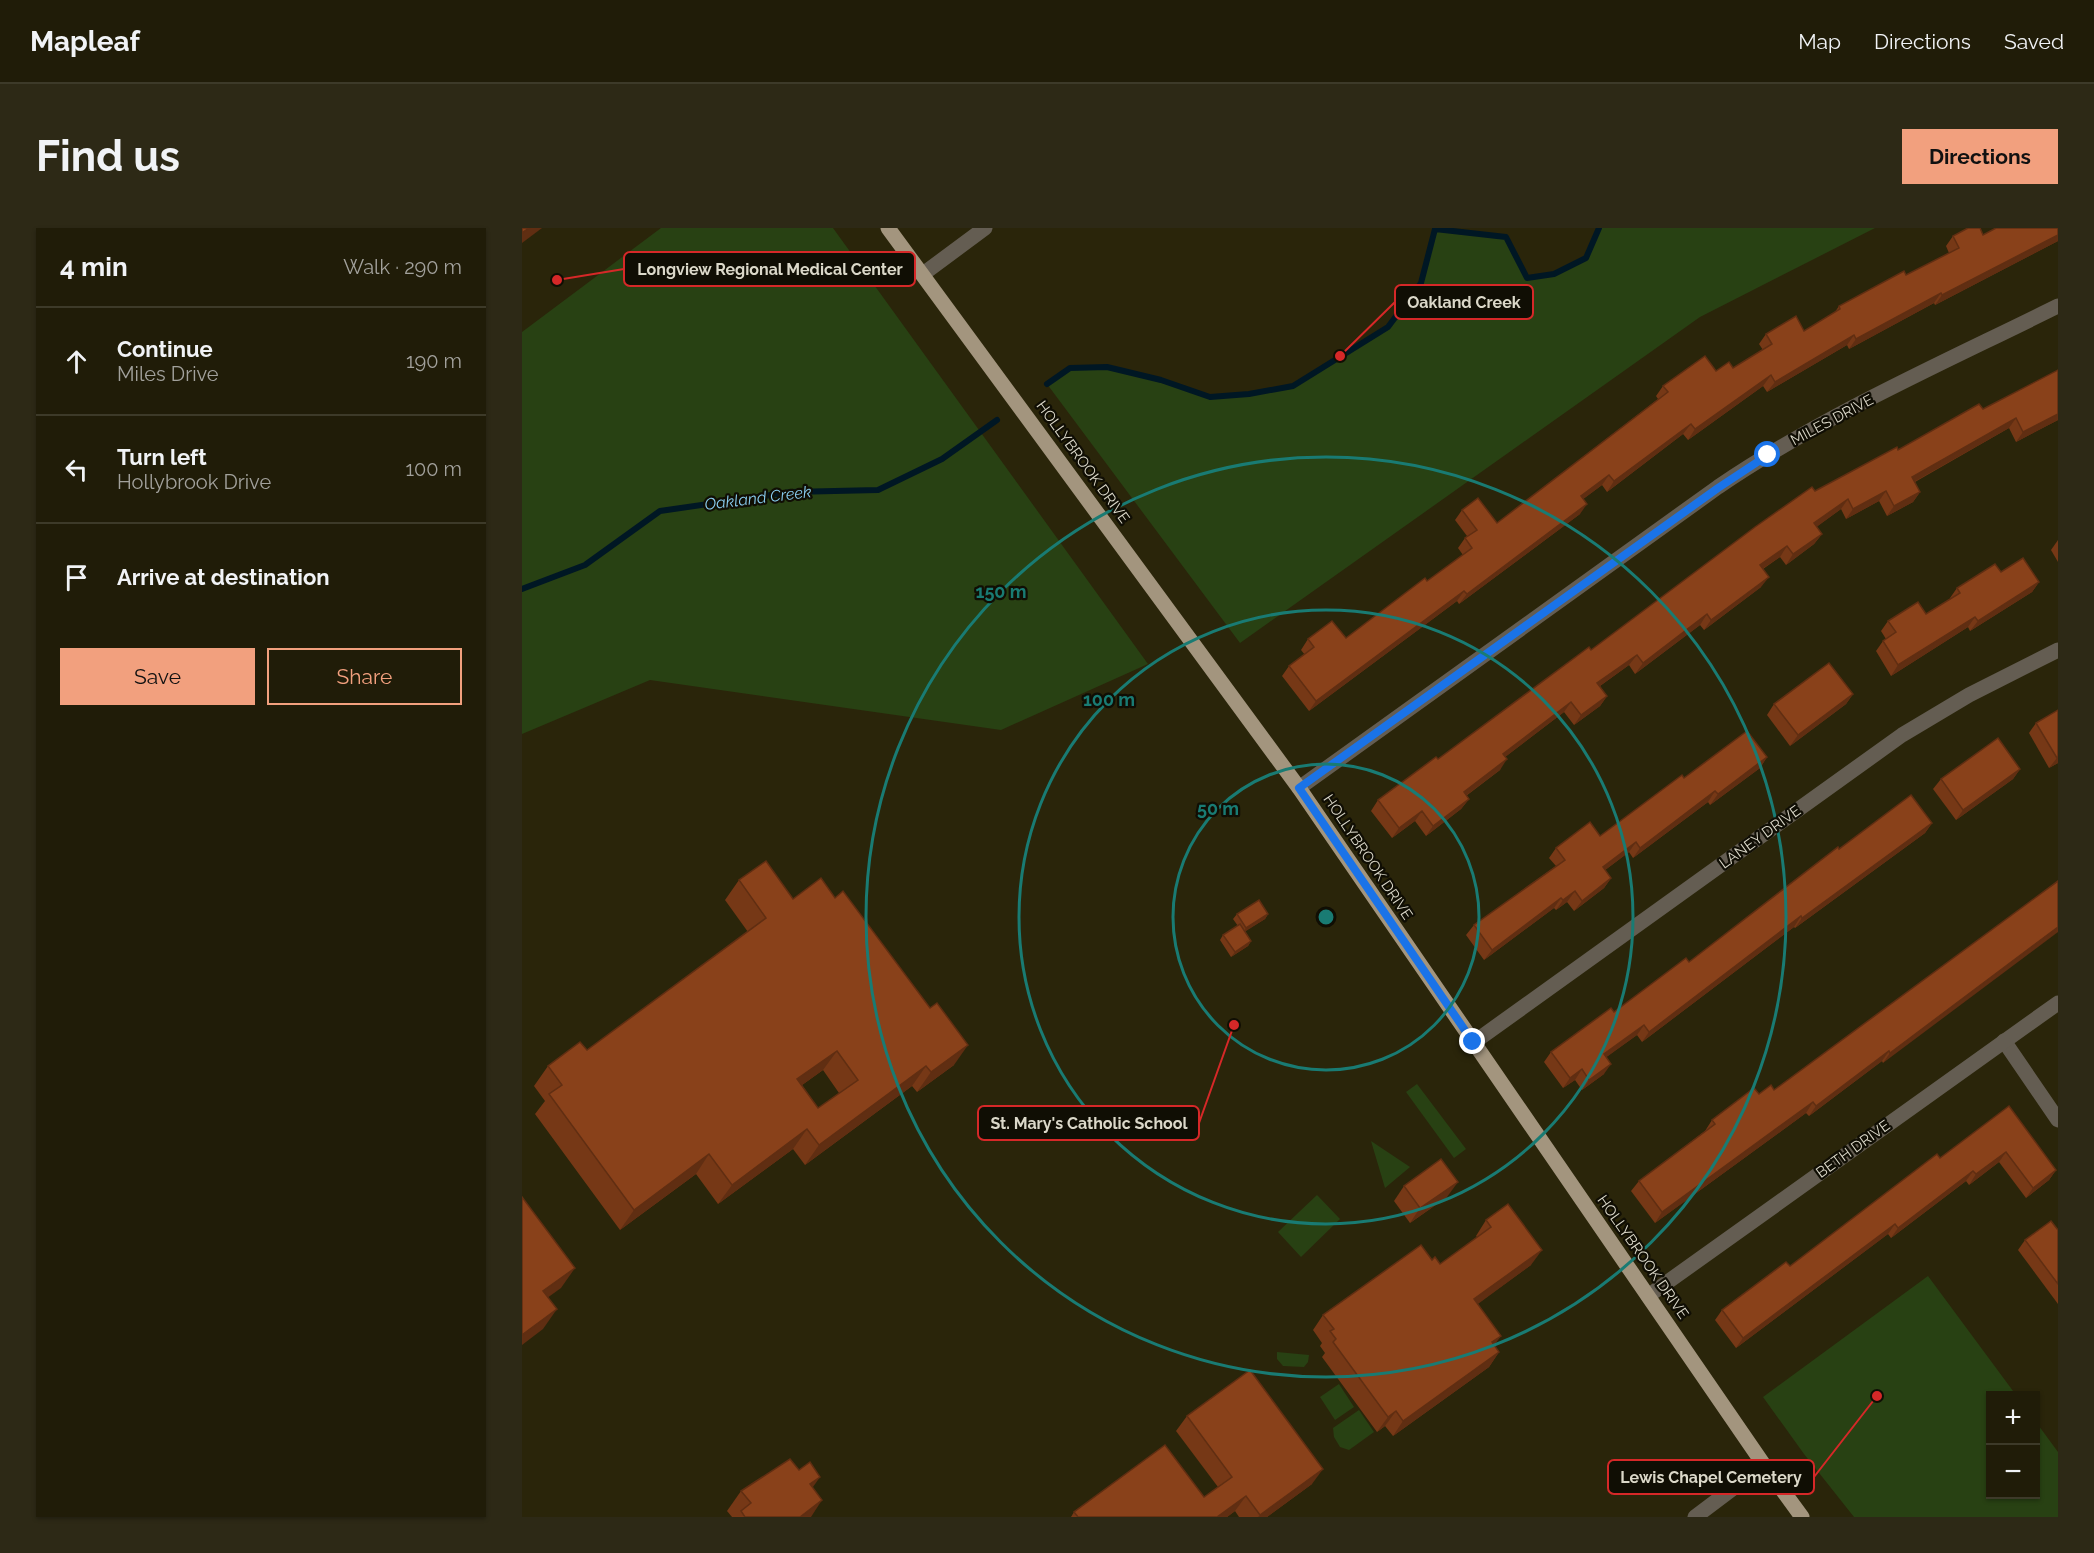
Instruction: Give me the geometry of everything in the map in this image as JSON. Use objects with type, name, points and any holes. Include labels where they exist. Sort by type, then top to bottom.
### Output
[{"type":"main road","name":"HOLLYBROOK DRIVE","points":[[888,228],[1299,788],[1802,1517]]},
{"type":"street","points":[[923,274],[985,228]]},
{"type":"street","name":"MILES DRIVE","points":[[1299,788],[1708,494],[1768,455],[1821,424],[2058,306]]},
{"type":"street","name":"LANEY DRIVE","points":[[1473,1042],[1902,735],[1969,695],[2058,651]]},
{"type":"street","name":"BETH DRIVE","points":[[1648,1296],[2058,1003]]},
{"type":"street","points":[[2004,1041],[2058,1120]]},
{"type":"street","points":[[1695,1517],[1764,1465]]},
{"type":"green space","points":[[661,228],[833,228],[1148,664],[1001,730],[650,680],[522,734],[522,332]]},
{"type":"green space","points":[[1599,228],[1875,228],[1700,317],[1240,643],[1047,384],[1070,368],[1107,367],[1210,397],[1293,386],[1388,327],[1421,283],[1435,229],[1506,237],[1527,278],[1554,274],[1586,258]]},
{"type":"green space","points":[[1417,1084],[1466,1149],[1454,1158],[1406,1092]]},
{"type":"green space","points":[[1371,1141],[1410,1167],[1385,1188]]},
{"type":"green space","points":[[1317,1195],[1340,1219],[1301,1257],[1278,1232]]},
{"type":"green space","points":[[1928,1276],[2013,1391],[1986,1391],[1986,1499],[2040,1499],[2040,1427],[2058,1452],[2058,1517],[1854,1517],[1763,1397]]},
{"type":"green space","points":[[1277,1352],[1309,1355],[1308,1362],[1304,1367],[1283,1366],[1277,1359]]},
{"type":"green space","points":[[1339,1384],[1354,1407],[1335,1420],[1320,1397]]},
{"type":"green space","points":[[1359,1410],[1374,1432],[1349,1450],[1340,1447],[1334,1437],[1333,1428]]},
{"type":"building","points":[[1968,228],[1980,228],[1983,235],[1996,228],[2058,228],[2058,235],[1942,295],[1941,293],[1856,339],[1854,335],[1775,382],[1771,375],[1695,429],[1691,424],[1614,481],[1609,475],[1581,496],[1587,504],[1467,594],[1464,591],[1316,701],[1289,666],[1314,647],[1308,639],[1332,621],[1346,638],[1425,578],[1427,581],[1472,548],[1465,538],[1477,530],[1462,510],[1478,498],[1497,523],[1668,392],[1663,386],[1705,356],[1716,371],[1729,362],[1733,368],[1772,344],[1766,334],[1796,316],[1804,331],[1840,309],[1839,306],[1904,271],[1906,275],[1959,248],[1953,236]]},
{"type":"building","points":[[2058,370],[2058,414],[2023,432],[2016,418],[1912,477],[1920,492],[1894,506],[1886,491],[1853,509],[1848,499],[1814,523],[1822,534],[1793,554],[1787,546],[1760,565],[1769,577],[1711,620],[1707,614],[1643,663],[1637,655],[1597,683],[1607,696],[1581,715],[1571,702],[1503,754],[1507,759],[1464,792],[1469,799],[1433,826],[1422,811],[1399,828],[1378,800],[1436,757],[1438,759],[1589,647],[1591,650],[1812,487],[1815,491],[1897,447],[1898,450],[1979,404],[1983,409]]},
{"type":"building","points":[[2023,558],[2039,582],[1978,621],[1975,617],[1898,665],[1883,641],[1896,632],[1888,621],[1918,602],[1926,614],[1960,593],[1957,588],[1995,564],[2001,572]]},
{"type":"building","points":[[1829,663],[1853,694],[1798,735],[1774,704]]},
{"type":"building","points":[[2058,710],[2058,757],[2057,758],[2036,723]]},
{"type":"building","points":[[1747,731],[1767,757],[1718,794],[1715,791],[1640,848],[1636,842],[1603,867],[1611,878],[1582,901],[1575,891],[1563,900],[1561,898],[1492,950],[1474,925],[1565,860],[1556,848],[1590,822],[1600,836],[1682,775],[1684,778]]},
{"type":"building","points":[[1998,738],[2020,769],[1963,810],[1941,779]]},
{"type":"building","points":[[1911,795],[1932,823],[1802,918],[1801,916],[1649,1032],[1644,1025],[1604,1054],[1611,1064],[1589,1080],[1582,1069],[1570,1078],[1551,1052],[1611,1008],[1614,1012],[1686,958],[1689,962],[1838,847],[1839,849]]},
{"type":"building","points":[[766,861],[793,899],[821,878],[835,898],[843,891],[930,1008],[937,1003],[968,1045],[931,1072],[926,1066],[819,1145],[807,1129],[732,1185],[709,1154],[634,1210],[549,1094],[562,1085],[548,1066],[580,1042],[587,1050],[766,918],[739,880]],"holes":[[[837,1051],[858,1080],[818,1108],[797,1079]]]},
{"type":"building","points":[[2058,881],[2058,927],[1890,1053],[1889,1051],[1816,1106],[1813,1102],[1662,1212],[1639,1181],[1715,1124],[1712,1120],[1754,1088],[1759,1094],[1771,1085],[1774,1090]]},
{"type":"building","points":[[1259,900],[1268,914],[1246,928],[1237,914]]},
{"type":"building","points":[[1240,924],[1251,941],[1235,952],[1223,935]]},
{"type":"building","points":[[2009,1106],[2056,1170],[2033,1188],[2006,1152],[1976,1174],[1973,1171],[1898,1228],[1895,1224],[1743,1338],[1722,1310],[1786,1262],[1790,1266],[1937,1154],[1940,1158]]},
{"type":"building","points":[[1441,1159],[1458,1182],[1420,1208],[1404,1186]]},
{"type":"building","points":[[522,1197],[575,1268],[543,1291],[557,1309],[522,1335]]},
{"type":"building","points":[[1508,1204],[1542,1250],[1474,1299],[1501,1336],[1492,1342],[1499,1352],[1403,1421],[1396,1411],[1388,1417],[1333,1342],[1336,1339],[1330,1331],[1334,1329],[1323,1315],[1421,1245],[1432,1260],[1435,1257],[1440,1264],[1491,1227],[1486,1220]]},
{"type":"building","points":[[2051,1221],[2058,1230],[2058,1284],[2025,1240]]},
{"type":"building","points":[[1250,1370],[1323,1469],[1260,1515],[1246,1496],[1217,1517],[1078,1517],[1074,1512],[1165,1445],[1204,1497],[1232,1477],[1187,1416]]},
{"type":"building","points":[[790,1459],[799,1470],[810,1462],[820,1477],[810,1484],[822,1500],[800,1517],[745,1517],[741,1511],[751,1503],[741,1491]]},
{"type":"waterway","name":"Oakland Creek","points":[[1047,384],[1070,368],[1107,367],[1161,380],[1210,397],[1249,394],[1293,386],[1388,327],[1421,283],[1435,229],[1506,237],[1527,278],[1554,274],[1586,258],[1599,228]]},
{"type":"waterway","name":"Oakland Creek","points":[[522,589],[585,565],[660,511],[791,492],[878,490],[942,459],[997,420]]},
{"type":"place","name":"Longview Regional Medical Center","points":[[557,280]]},
{"type":"place","name":"Oakland Creek","points":[[1340,356]]},
{"type":"place","name":"St. Mary's Catholic School","points":[[1234,1025]]},
{"type":"place","name":"Lewis Chapel Cemetery","points":[[1877,1396]]},
{"type":"route","points":[[1473,1042],[1299,788],[1718,488],[1768,455]]}]
